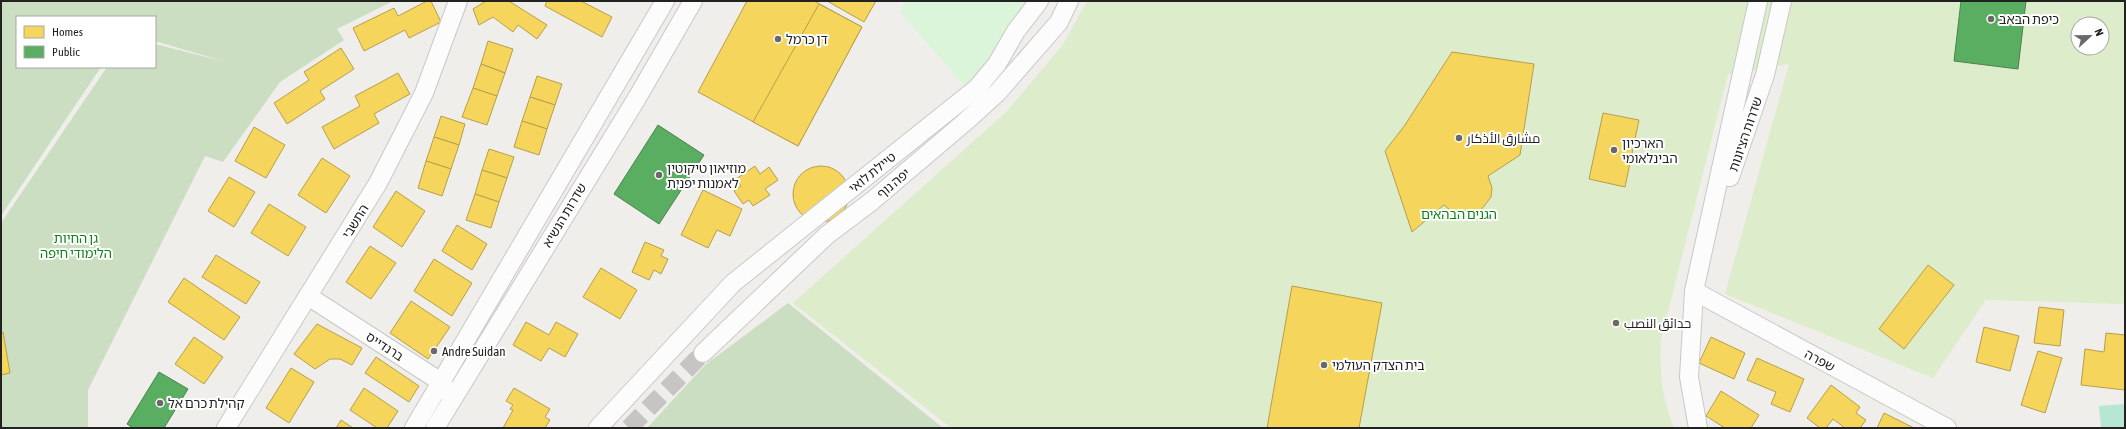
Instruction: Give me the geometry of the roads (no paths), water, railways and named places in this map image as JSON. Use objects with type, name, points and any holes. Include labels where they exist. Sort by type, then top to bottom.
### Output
[{"type":"street","name":"התשבי","points":[[226,428],[378,183],[424,93],[458,1]]},
{"type":"street","name":"שדרות הנשיא","points":[[414,428],[665,1]]},
{"type":"street","name":"שדרות הנשיא","points":[[434,428],[636,98],[693,1]]},
{"type":"street","name":"טיילת לואי","points":[[598,428],[691,330],[733,283],[976,88],[997,64],[1016,31],[1039,1]]},
{"type":"street","name":"יפה נוף","points":[[703,353],[827,235],[901,176],[998,92],[1059,22],[1068,1]]},
{"type":"street","name":"שדרות הציונות","points":[[1698,428],[1689,377],[1694,291],[1758,1]]},
{"type":"street","name":"שדרות הציונות","points":[[1700,265],[1765,75],[1782,1]]},
{"type":"street","name":"שפרה","points":[[1694,291],[1947,428]]},
{"type":"street","name":"ברנדייס","points":[[308,296],[441,382]]},
{"type":"street","points":[[441,382],[447,392],[448,405]]},
{"type":"tunnel","points":[[629,428],[703,353]]},
{"type":"place","name":"כיפת הבאב","points":[[1991,19]]},
{"type":"place","name":"דן כרמל","points":[[778,39]]},
{"type":"place","name":"مشارق الأذكار","points":[[1459,138]]},
{"type":"place","name":"הארכיון הבינלאומי","points":[[1614,150]]},
{"type":"place","name":"מוזיאון טיקוטין לאמנות יפנית","points":[[659,175]]},
{"type":"place","name":"حدائق النصب","points":[[1616,323]]},
{"type":"place","name":"Andre Suidan","points":[[434,351]]},
{"type":"place","name":"בית הצדק העולמי","points":[[1324,365]]},
{"type":"place","name":"קהילת כרם אל","points":[[160,403]]},
{"type":"park label","name":"הגנים הבהאים","points":[[1459,214]]},
{"type":"park label","name":"גן החיות הלימודי חיפה","points":[[76,246]]}]
